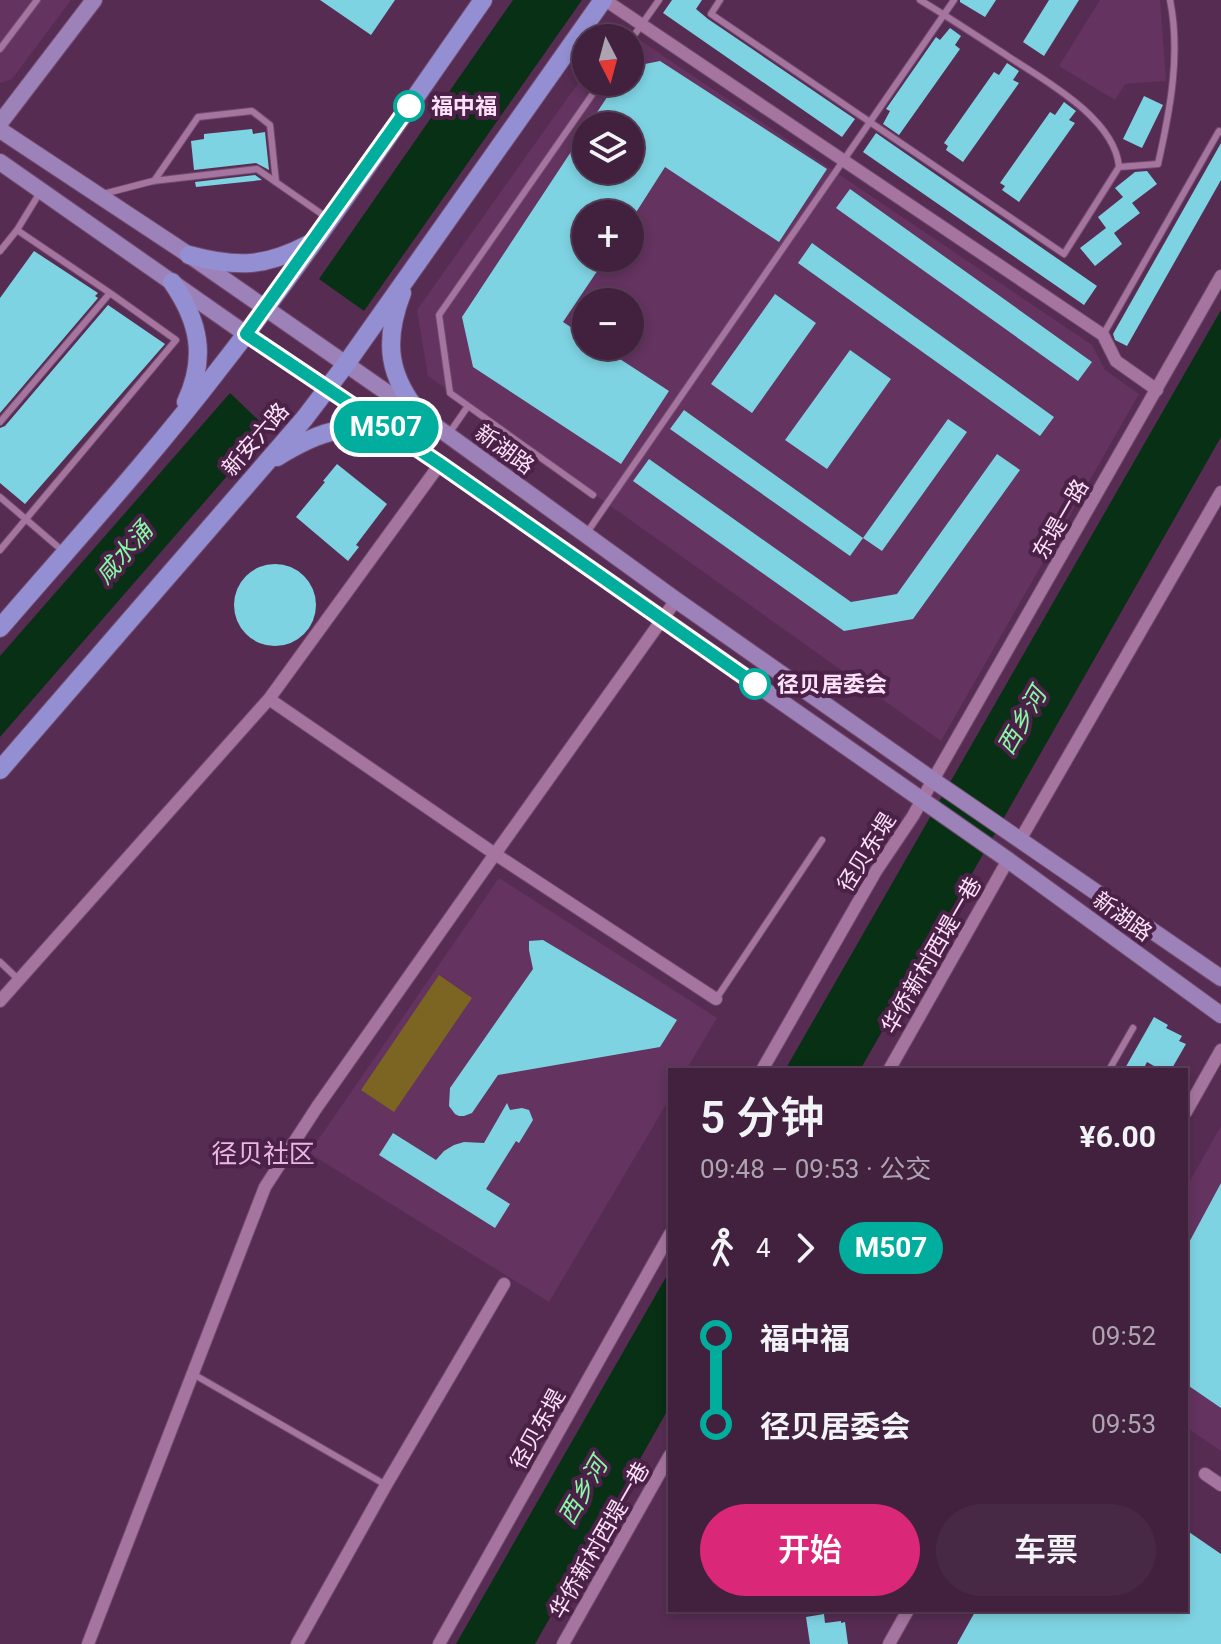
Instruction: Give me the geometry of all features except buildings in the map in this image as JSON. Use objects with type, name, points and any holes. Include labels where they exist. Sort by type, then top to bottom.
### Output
[{"type":"main road","points":[[0,123],[94,0]]},
{"type":"main road","points":[[0,628],[175,426],[266,308],[483,0]]},
{"type":"main road","name":"新安六路","points":[[0,770],[265,465],[327,389],[604,0]]},
{"type":"main road","name":"新湖路","points":[[0,130],[266,308],[676,600],[1221,978]]},
{"type":"main road","points":[[0,162],[925,803]]},
{"type":"main road","points":[[189,255],[232,264],[252,264],[290,254],[312,243]]},
{"type":"main road","points":[[412,269],[392,328],[390,345],[401,388],[422,417]]},
{"type":"main road","points":[[172,282],[191,315],[198,343],[195,374],[175,426]]},
{"type":"main road","points":[[265,465],[306,441],[336,430],[363,428],[402,438]]},
{"type":"main road","name":"新湖路","points":[[925,803],[1221,1015]]},
{"type":"street","points":[[604,0],[642,24]]},
{"type":"street","points":[[644,25],[1103,335],[1116,361],[1157,390]]},
{"type":"street","name":"东堤一路","points":[[937,783],[1221,276]]},
{"type":"street","points":[[0,1001],[269,699],[440,464]]},
{"type":"street","points":[[1015,836],[1221,492]]},
{"type":"street","points":[[88,1644],[265,1187],[309,1118],[676,600]]},
{"type":"street","points":[[269,699],[495,854],[716,999]]},
{"type":"street","name":"径贝东堤","points":[[763,1068],[876,871],[937,783]]},
{"type":"street","name":"华侨新村西堤一巷","points":[[890,1068],[1003,857]]},
{"type":"street","points":[[1188,1108],[1221,1050]]},
{"type":"street","name":"径贝东堤","points":[[439,1644],[668,1238]]},
{"type":"street","points":[[297,1644],[504,1284]]},
{"type":"street","name":"华侨新村西堤一巷","points":[[563,1644],[668,1459]]},
{"type":"street","points":[[1205,1474],[1221,1485]]},
{"type":"street","points":[[889,1644],[907,1612]]},
{"type":"lane","points":[[0,49],[37,0]]},
{"type":"lane","points":[[642,24],[659,0]]},
{"type":"lane","points":[[720,0],[711,14],[1064,254],[1119,167],[1118,156],[1103,129],[1072,99],[920,0]]},
{"type":"lane","points":[[585,535],[954,0]]},
{"type":"lane","points":[[1119,167],[1158,164],[1169,114],[1174,65],[1174,18],[1170,0]]},
{"type":"lane","points":[[591,96],[439,315],[450,393],[593,495]]},
{"type":"lane","points":[[153,181],[198,117],[252,111],[270,125],[276,182]]},
{"type":"lane","points":[[1103,335],[1221,132]]},
{"type":"lane","points":[[100,195],[153,181],[257,169],[329,219]]},
{"type":"lane","points":[[0,251],[41,191]]},
{"type":"lane","points":[[0,550],[176,340],[17,230]]},
{"type":"lane","points":[[0,422],[110,293]]},
{"type":"lane","points":[[448,435],[468,406]]},
{"type":"lane","points":[[0,497],[65,553]]},
{"type":"lane","points":[[716,999],[822,840]]},
{"type":"lane","points":[[0,962],[19,980]]},
{"type":"lane","points":[[1110,1068],[1133,1028]]},
{"type":"lane","points":[[193,1374],[386,1485]]},
{"type":"shaded area","points":[[0,0],[71,0],[12,79],[0,83]]},
{"type":"shaded area","points":[[1100,0],[1160,0],[1166,81],[1125,84],[1115,100],[1059,66]]},
{"type":"shaded area","points":[[644,43],[1092,345],[1105,370],[1139,394],[941,741],[428,376],[417,310],[572,92],[572,96],[644,96]]},
{"type":"shaded area","points":[[499,878],[717,1018],[687,1068],[668,1068],[668,1101],[549,1302],[309,1153]]},
{"type":"shaded area","points":[[439,975],[472,998],[394,1112],[361,1090]]},
{"type":"shaded area","points":[[1221,1126],[1221,1451],[1188,1428],[1188,1184]]},
{"type":"water","points":[[513,0],[582,0],[364,311],[319,279]]},
{"type":"water","name":"西乡河","points":[[1221,310],[1221,437],[861,1068],[786,1068]]},
{"type":"water","name":"咸水涌","points":[[230,393],[268,429],[0,737],[0,656]]},
{"type":"water","name":"西乡河","points":[[668,1273],[668,1410],[535,1644],[456,1644]]},
{"type":"bus line","name":"M507","points":[[409,106],[246,334],[440,464],[755,684]]},
{"type":"place","name":"福中福","points":[[409,106]]},
{"type":"place","name":"径贝居委会","points":[[755,684]]},
{"type":"district","name":"径贝社区","points":[[263,1154]]}]
